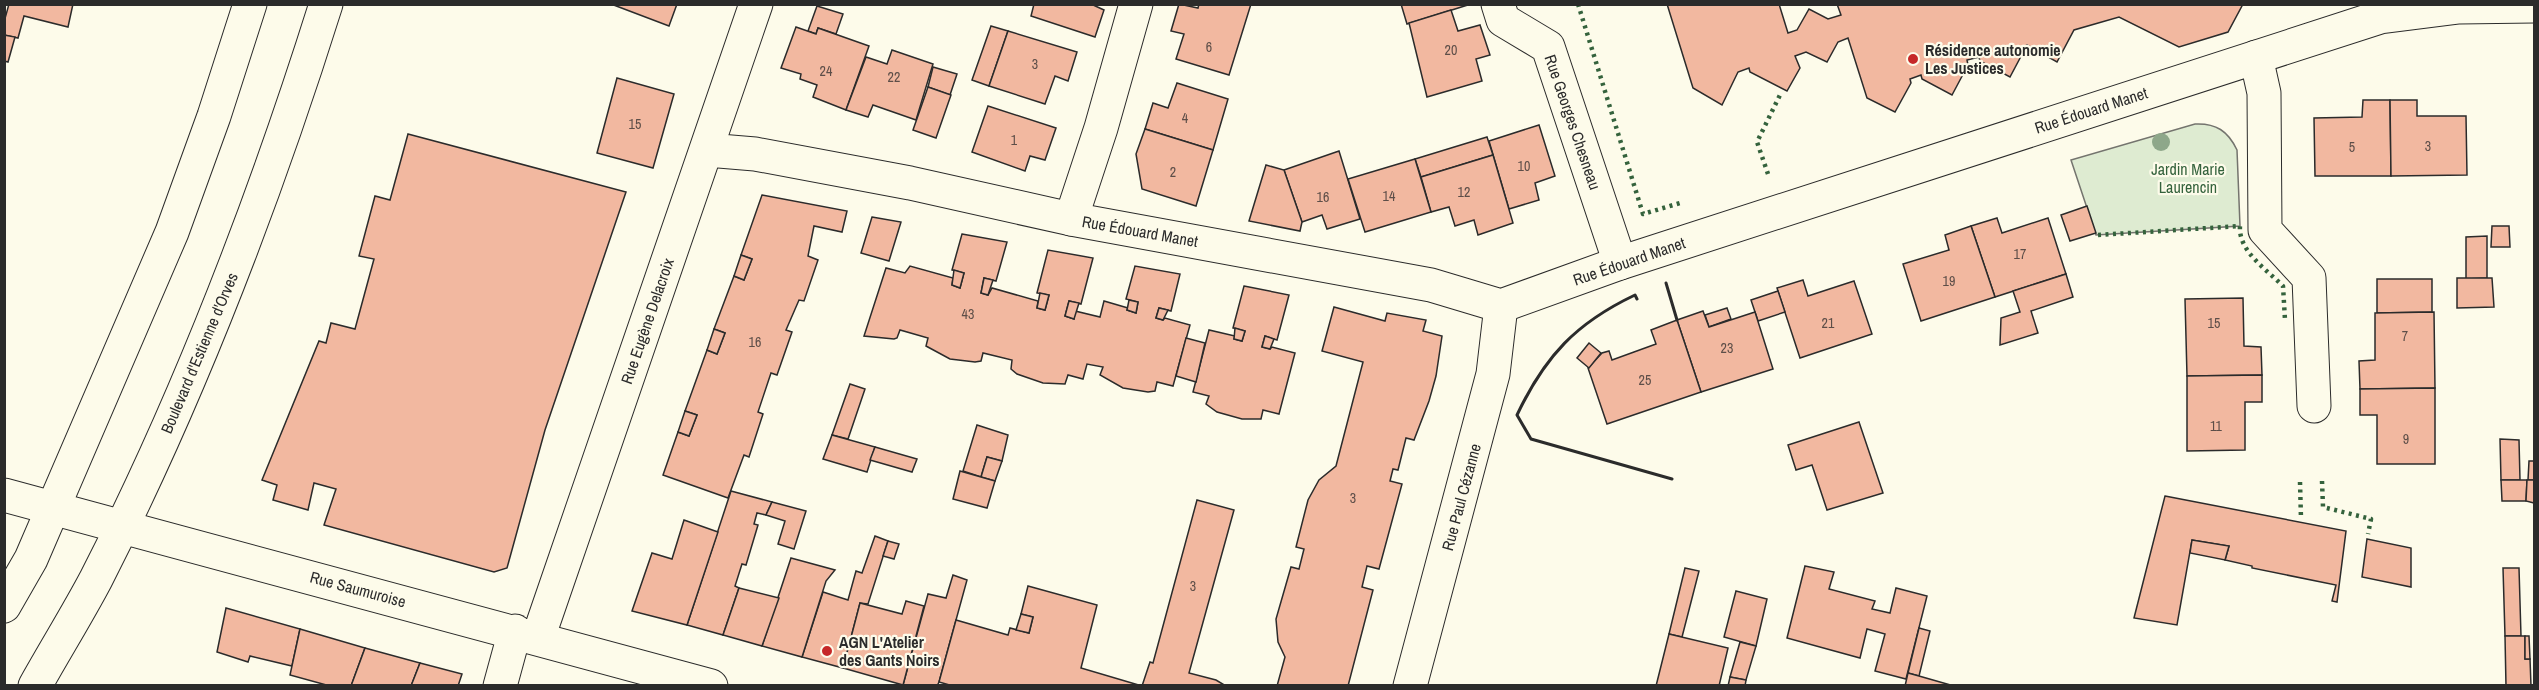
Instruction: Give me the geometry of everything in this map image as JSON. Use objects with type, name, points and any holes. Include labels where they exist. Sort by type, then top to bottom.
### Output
[{"type":"street","points":[[4,606],[31,559],[54,508],[172,232],[214,116],[250,4]]},
{"type":"street","name":"Boulevard d'Estienne d'Orves","points":[[35,686],[95,580],[148,473],[229,286],[326,4]]},
{"type":"street","name":"Rue Eugène Delacroix","points":[[500,686],[527,635],[707,150],[756,4]]},
{"type":"street","points":[[1071,219],[1101,128],[1136,4]]},
{"type":"street","name":"Rue Georges Chesneau","points":[[1498,4],[1503,20],[1548,47],[1620,263]]},
{"type":"street","name":"Rue Édouard Manet","points":[[707,150],[755,154],[910,183],[1071,219],[1431,285],[1501,306],[1620,263],[2380,16],[2459,7],[2535,6]]},
{"type":"street","points":[[2256,57],[2264,93],[2265,230],[2309,278],[2314,406]]},
{"type":"street","name":"Rue Paul Cézanne","points":[[1410,686],[1493,374],[1501,306]]},
{"type":"street","name":"Rue Saumuroise","points":[[4,495],[711,686]]},
{"type":"green space","name":"Jardin Marie Laurencin","points":[[2195,124],[2209,125],[2225,133],[2237,150],[2240,226],[2096,235],[2071,160]]},
{"type":"building","points":[[9,4],[73,4],[68,27],[24,16],[18,38],[4,35],[4,22]]},
{"type":"building","points":[[611,4],[677,4],[669,26]]},
{"type":"building","points":[[1034,4],[1091,4],[1104,10],[1095,37],[1031,16]]},
{"type":"building","points":[[1179,4],[1198,8],[1199,4],[1251,4],[1229,75],[1176,59],[1184,34],[1171,31]]},
{"type":"building","points":[[1401,4],[1471,4],[1407,24]]},
{"type":"building","name":"Résidence autonomie Les Justices","points":[[1667,4],[1779,4],[1788,33],[1797,30],[1809,9],[1828,19],[1841,15],[1837,4],[2243,4],[2228,32],[2179,47],[2119,17],[2074,30],[2057,62],[2027,45],[2010,77],[1980,61],[1979,57],[1967,60],[1968,65],[1952,95],[1922,79],[1921,75],[1910,79],[1911,83],[1895,112],[1867,98],[1848,38],[1838,42],[1827,62],[1806,52],[1795,56],[1800,68],[1787,91],[1750,72],[1749,68],[1738,72],[1722,105],[1693,88]]},
{"type":"building","points":[[817,6],[843,14],[836,34],[818,28],[816,34],[808,31]]},
{"type":"building","points":[[1451,10],[1458,31],[1480,25],[1490,55],[1476,59],[1482,81],[1427,97],[1409,23]]},
{"type":"building","points":[[991,26],[1008,31],[989,86],[972,80]]},
{"type":"building","points":[[796,27],[816,34],[818,28],[869,46],[846,110],[813,97],[817,85],[800,79],[801,74],[781,68]]},
{"type":"building","points":[[1008,31],[1077,52],[1068,81],[1055,76],[1045,104],[989,86]]},
{"type":"building","points":[[4,35],[15,37],[8,62],[4,61]]},
{"type":"building","points":[[892,50],[933,64],[916,120],[873,105],[868,117],[846,110],[866,57],[887,64]]},
{"type":"building","points":[[933,67],[957,74],[950,95],[928,87]]},
{"type":"building","points":[[617,78],[674,94],[653,168],[597,153]]},
{"type":"building","points":[[1177,83],[1228,99],[1213,150],[1145,129],[1153,103],[1168,108]]},
{"type":"building","points":[[928,87],[951,95],[936,138],[913,130]]},
{"type":"building","points":[[2363,100],[2390,100],[2391,176],[2315,176],[2314,118],[2362,117]]},
{"type":"building","points":[[2390,100],[2417,100],[2417,116],[2466,116],[2467,175],[2391,176]]},
{"type":"building","points":[[988,106],[1056,128],[1045,160],[1030,156],[1025,171],[972,152]]},
{"type":"building","points":[[1539,125],[1555,176],[1535,183],[1539,200],[1509,209],[1489,141]]},
{"type":"building","points":[[1145,129],[1213,150],[1196,206],[1142,189],[1136,154]]},
{"type":"building","points":[[408,134],[626,192],[545,430],[507,568],[494,572],[324,525],[336,489],[314,483],[308,510],[273,500],[277,485],[262,480],[319,341],[326,343],[331,323],[355,329],[374,259],[359,256],[375,196],[390,200]]},
{"type":"building","points":[[1487,137],[1493,155],[1421,177],[1415,159]]},
{"type":"building","points":[[1339,151],[1360,219],[1327,229],[1322,215],[1302,222],[1284,170]]},
{"type":"building","points":[[1493,155],[1513,223],[1478,235],[1474,220],[1455,226],[1449,207],[1431,212],[1421,177]]},
{"type":"building","points":[[1415,159],[1431,212],[1365,232],[1348,179]]},
{"type":"building","points":[[1266,165],[1284,170],[1302,222],[1300,231],[1249,221]]},
{"type":"building","points":[[762,195],[847,211],[842,232],[814,226],[808,256],[818,260],[804,301],[799,300],[786,330],[792,332],[777,375],[771,373],[758,412],[763,414],[749,457],[744,455],[728,498],[663,475],[678,432],[689,436],[697,415],[685,411],[707,350],[717,354],[725,333],[714,329],[734,276],[744,280],[752,259],[741,255]]},
{"type":"building","points":[[2087,206],[2096,233],[2070,241],[2061,215]]},
{"type":"building","points":[[872,217],[901,222],[889,261],[861,253]]},
{"type":"building","points":[[1997,218],[2002,233],[2048,218],[2066,274],[1995,297],[1971,226]]},
{"type":"building","points":[[1971,226],[1995,297],[1921,321],[1903,264],[1949,250],[1945,235]]},
{"type":"building","points":[[2492,226],[2509,226],[2510,247],[2491,247]]},
{"type":"building","points":[[962,234],[1007,242],[996,281],[984,278],[981,293],[988,295],[992,288],[1038,301],[1037,308],[1045,310],[1049,295],[1037,293],[1048,250],[1093,258],[1081,304],[1069,301],[1065,316],[1074,319],[1075,311],[1100,317],[1104,301],[1128,308],[1127,310],[1136,313],[1138,302],[1126,299],[1135,266],[1180,274],[1171,311],[1159,308],[1156,318],[1163,320],[1165,318],[1190,325],[1173,386],[1157,382],[1155,391],[1148,392],[1123,388],[1100,375],[1103,367],[1087,364],[1083,379],[1068,375],[1065,384],[1043,383],[1017,374],[1011,369],[1012,360],[983,353],[981,361],[950,359],[926,346],[928,338],[900,330],[897,338],[894,339],[864,336],[886,268],[905,273],[910,266],[953,278],[952,285],[960,288],[964,273],[952,270]]},
{"type":"building","points":[[2487,236],[2487,278],[2466,279],[2466,237]]},
{"type":"building","points":[[741,255],[752,259],[744,280],[734,276]]},
{"type":"building","points":[[954,270],[964,273],[960,288],[952,285]]},
{"type":"building","points":[[2066,274],[2073,297],[2031,311],[2038,333],[2000,345],[2001,318],[2020,312],[2013,291]]},
{"type":"building","points":[[984,278],[993,280],[988,295],[981,293]]},
{"type":"building","points":[[2457,278],[2492,278],[2494,307],[2457,308]]},
{"type":"building","points":[[2377,279],[2432,279],[2432,312],[2377,313]]},
{"type":"building","points":[[1803,280],[1808,296],[1854,281],[1872,334],[1800,358],[1777,288]]},
{"type":"building","points":[[1244,286],[1289,295],[1277,340],[1265,336],[1262,347],[1295,353],[1279,414],[1263,410],[1261,419],[1242,419],[1217,412],[1206,404],[1209,396],[1193,392],[1209,330],[1235,336],[1234,339],[1242,341],[1245,331],[1233,328]]},
{"type":"building","points":[[1778,291],[1785,312],[1758,321],[1751,300]]},
{"type":"building","points":[[1040,293],[1049,295],[1045,310],[1037,308]]},
{"type":"building","points":[[2243,298],[2244,346],[2261,347],[2262,375],[2187,376],[2185,299]]},
{"type":"building","points":[[1129,300],[1138,302],[1136,313],[1127,310]]},
{"type":"building","points":[[1069,301],[1079,303],[1074,319],[1065,316]]},
{"type":"building","points":[[1334,307],[1385,321],[1387,313],[1426,320],[1423,331],[1442,336],[1436,376],[1414,440],[1406,438],[1398,470],[1393,469],[1390,481],[1402,484],[1379,569],[1367,566],[1362,587],[1373,590],[1348,686],[1277,686],[1285,657],[1278,642],[1276,619],[1291,567],[1299,569],[1304,549],[1296,547],[1308,500],[1319,480],[1336,466],[1363,362],[1322,351]]},
{"type":"building","points":[[1159,308],[1168,310],[1163,320],[1156,318]]},
{"type":"building","points":[[1727,308],[1731,319],[1709,327],[1705,315]]},
{"type":"building","points":[[1703,311],[1709,327],[1755,312],[1773,369],[1701,392],[1677,320]]},
{"type":"building","points":[[2434,312],[2435,388],[2360,389],[2359,361],[2375,360],[2375,313]]},
{"type":"building","points":[[1677,320],[1701,392],[1607,424],[1588,368],[1602,353],[1609,351],[1612,360],[1656,344],[1651,330]]},
{"type":"building","points":[[1235,328],[1245,331],[1242,341],[1234,339]]},
{"type":"building","points":[[714,329],[725,333],[717,354],[707,350]]},
{"type":"building","points":[[1265,336],[1274,339],[1270,349],[1262,347]]},
{"type":"building","points":[[1186,338],[1205,343],[1196,382],[1176,376]]},
{"type":"building","points":[[1589,343],[1601,353],[1589,368],[1577,358]]},
{"type":"building","points":[[2262,375],[2262,402],[2245,402],[2245,450],[2187,451],[2187,376]]},
{"type":"building","points":[[850,384],[865,389],[848,439],[832,435]]},
{"type":"building","points":[[2435,388],[2435,464],[2377,464],[2377,415],[2360,415],[2360,389]]},
{"type":"building","points":[[685,411],[697,415],[689,436],[678,432]]},
{"type":"building","points":[[1859,422],[1883,493],[1827,510],[1812,465],[1796,470],[1788,445]]},
{"type":"building","points":[[977,425],[1008,435],[1002,461],[987,457],[981,477],[963,471]]},
{"type":"building","points":[[832,435],[875,447],[867,472],[823,459]]},
{"type":"building","points":[[2500,439],[2519,440],[2520,480],[2501,480]]},
{"type":"building","points":[[875,447],[917,459],[912,472],[870,460]]},
{"type":"building","points":[[987,457],[1002,461],[995,481],[981,477]]},
{"type":"building","points":[[2529,461],[2534,461],[2534,480],[2528,480]]},
{"type":"building","points":[[960,471],[995,481],[987,508],[953,499]]},
{"type":"building","points":[[2501,480],[2527,480],[2526,501],[2502,501]]},
{"type":"building","points":[[2527,480],[2534,480],[2534,503],[2526,501]]},
{"type":"building","points":[[731,491],[772,502],[766,515],[757,513],[754,524],[758,525],[746,565],[742,564],[735,586],[739,588],[723,635],[687,625]]},
{"type":"building","points":[[2165,496],[2346,531],[2337,602],[2332,601],[2336,585],[2252,568],[2252,566],[2225,560],[2229,546],[2192,540],[2177,625],[2134,618]]},
{"type":"building","points":[[1197,500],[1234,510],[1189,673],[1216,680],[1226,686],[1142,686],[1150,662],[1153,663]]},
{"type":"building","points":[[772,502],[806,511],[794,549],[778,544],[785,521],[766,515]]},
{"type":"building","points":[[684,520],[718,532],[687,625],[632,611],[652,553],[672,559]]},
{"type":"building","points":[[875,536],[888,541],[868,604],[860,603],[843,668],[802,657],[823,592],[848,600],[856,571],[862,573]]},
{"type":"building","points":[[2367,539],[2411,548],[2411,587],[2362,577]]},
{"type":"building","points":[[2192,540],[2229,546],[2225,560],[2190,553]]},
{"type":"building","points":[[888,541],[899,544],[894,559],[883,556]]},
{"type":"building","points":[[791,558],[835,570],[826,581],[802,657],[762,646]]},
{"type":"building","points":[[1805,566],[1834,572],[1829,589],[1875,601],[1872,609],[1890,613],[1896,588],[1927,596],[1906,679],[1875,671],[1885,634],[1867,629],[1860,658],[1787,638]]},
{"type":"building","points":[[1685,568],[1699,571],[1682,637],[1669,634]]},
{"type":"building","points":[[2503,568],[2519,568],[2521,636],[2505,636]]},
{"type":"building","points":[[953,575],[967,580],[939,682],[937,686],[903,685],[928,594],[946,598]]},
{"type":"building","points":[[1028,586],[1097,605],[1081,668],[1142,686],[953,686],[939,682],[956,620],[1008,635],[1010,628],[1029,633],[1033,617],[1021,614]]},
{"type":"building","points":[[739,588],[779,598],[762,646],[723,635]]},
{"type":"building","points":[[1736,591],[1767,599],[1756,646],[1724,637]]},
{"type":"building","points":[[906,601],[924,606],[903,685],[843,668],[860,603],[902,614]]},
{"type":"building","points":[[226,608],[300,629],[292,666],[250,656],[248,662],[217,652]]},
{"type":"building","points":[[1021,614],[1033,617],[1029,633],[1016,630]]},
{"type":"building","points":[[1919,628],[1930,631],[1919,676],[1908,673]]},
{"type":"building","points":[[300,629],[365,648],[351,686],[330,686],[290,675]]},
{"type":"building","points":[[1669,634],[1728,648],[1719,686],[1656,686]]},
{"type":"building","points":[[2505,636],[2525,636],[2525,659],[2530,659],[2531,686],[2506,686]]},
{"type":"building","points":[[2525,636],[2529,636],[2530,659],[2525,659]]},
{"type":"building","points":[[1740,642],[1756,646],[1746,680],[1730,677]]},
{"type":"building","points":[[365,648],[420,663],[411,686],[351,686]]},
{"type":"building","points":[[420,663],[462,674],[458,686],[411,686]]},
{"type":"building","points":[[1908,673],[1919,676],[1954,686],[1905,686]]},
{"type":"building","points":[[1730,677],[1746,680],[1745,686],[1728,686]]},
{"type":"hedge","points":[[1578,4],[1643,214],[1680,203]]},
{"type":"hedge","points":[[1768,174],[1757,142],[1781,93]]},
{"type":"hedge","points":[[2098,235],[2240,226],[2244,244],[2249,252],[2283,286],[2285,320]]},
{"type":"hedge","points":[[2322,481],[2323,507],[2371,519],[2368,534]]},
{"type":"hedge","points":[[2300,482],[2301,519]]},
{"type":"wall","points":[[1666,283],[1677,320]]},
{"type":"wall","points":[[1637,299],[1635,295],[1614,306],[1596,317],[1564,343],[1539,375],[1517,415],[1531,439],[1672,479]]},
{"type":"place","name":"Résidence autonomie Les Justices","points":[[1913,59]]},
{"type":"place","name":"AGN L'Atelier des Gants Noirs","points":[[827,651]]}]
